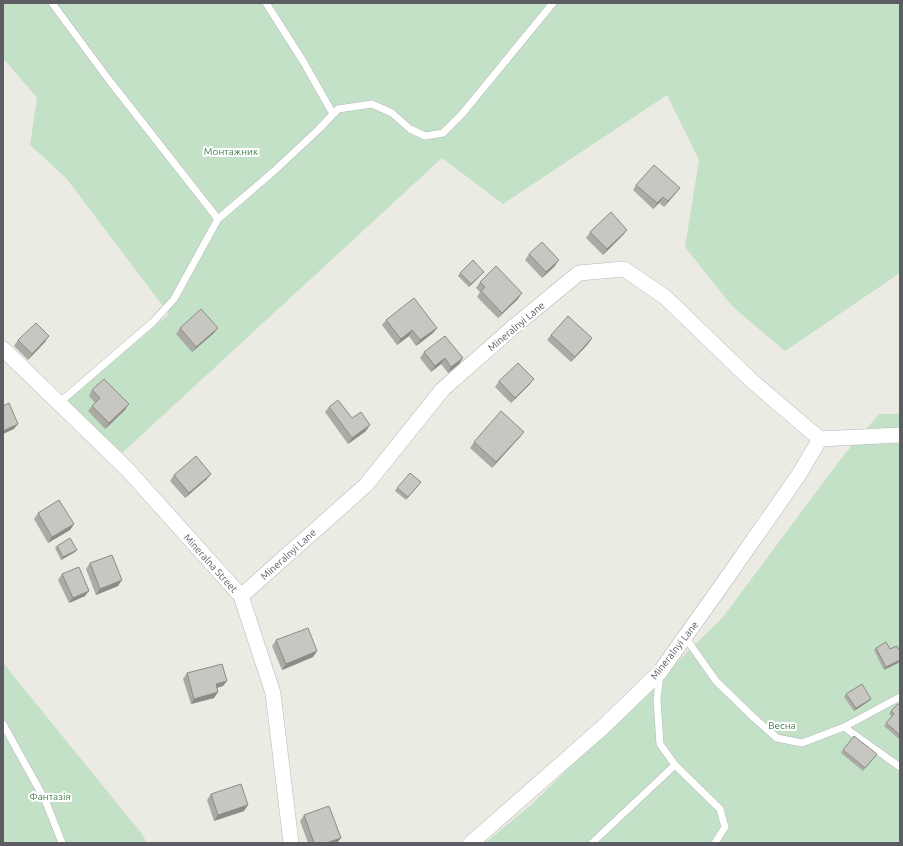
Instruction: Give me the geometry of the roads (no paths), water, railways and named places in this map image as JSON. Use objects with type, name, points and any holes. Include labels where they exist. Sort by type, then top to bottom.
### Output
[{"type":"street","name":"Mineralnyi Lane","points":[[241,596],[366,485],[443,389],[511,329],[579,273],[624,269],[665,297],[752,381],[820,440],[798,476],[660,672],[602,728],[471,843]]},
{"type":"street","name":"Mineralna Street","points":[[3,349],[126,469],[241,596],[273,693],[291,843]]},
{"type":"street","points":[[820,440],[900,435]]},
{"type":"lane","points":[[52,3],[108,80],[218,219]]},
{"type":"lane","points":[[266,3],[303,61],[333,114]]},
{"type":"lane","points":[[59,403],[153,322],[174,299],[218,219],[279,167],[319,130],[338,109],[372,104],[392,113],[410,129],[425,136],[443,133],[462,114],[553,3]]},
{"type":"lane","points":[[685,637],[716,681],[777,738],[802,743],[844,727],[900,697]]},
{"type":"lane","points":[[660,672],[657,700],[660,744],[675,766],[720,809],[725,827],[715,843]]},
{"type":"lane","points":[[3,724],[46,802],[62,843]]},
{"type":"lane","points":[[844,727],[900,767]]},
{"type":"lane","points":[[592,843],[675,766]]},
{"type":"park label","name":"Монтажник","points":[[231,151]]},
{"type":"park label","name":"Весна","points":[[782,725]]},
{"type":"park label","name":"Фантазія","points":[[50,796]]}]
